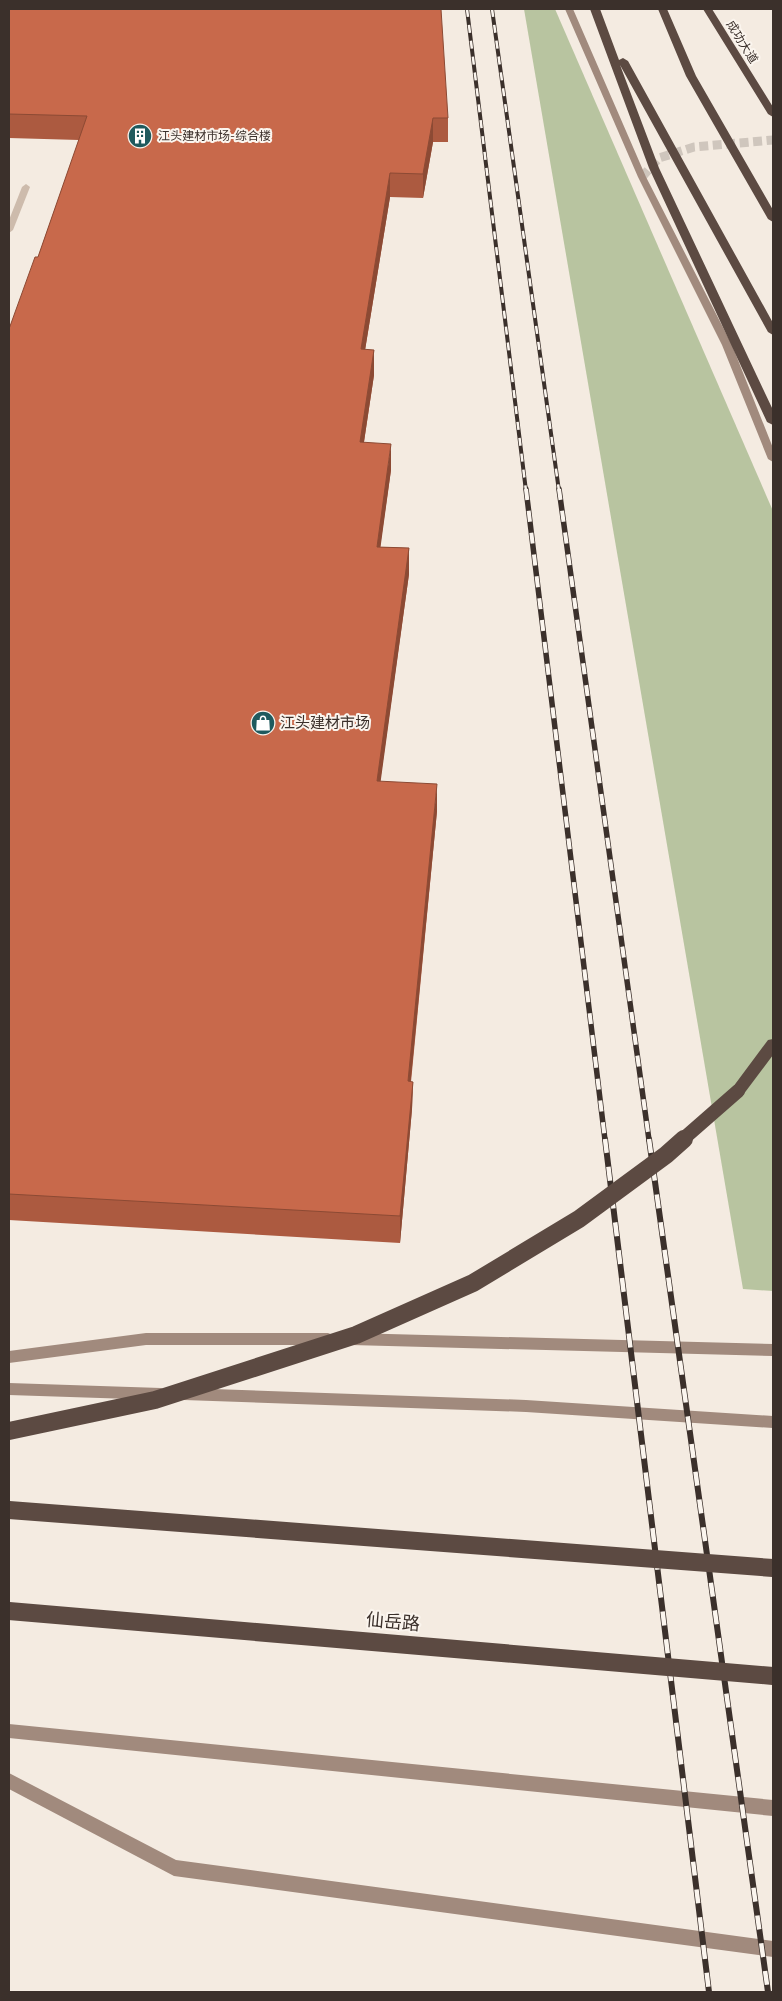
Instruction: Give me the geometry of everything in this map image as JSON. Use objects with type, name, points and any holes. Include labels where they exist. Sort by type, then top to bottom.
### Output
[{"type":"highway","points":[[662,9],[691,76],[773,219]]},
{"type":"highway","name":"成功大道","points":[[707,9],[773,114]]},
{"type":"highway","points":[[596,10],[773,332]]},
{"type":"highway","points":[[596,10],[654,168],[773,422]]},
{"type":"highway","points":[[9,1431],[164,1397],[356,1335],[473,1283],[579,1219],[666,1155],[738,1091],[773,1044]]},
{"type":"highway","points":[[9,1510],[773,1568]]},
{"type":"highway","name":"仙岳路","points":[[9,1610],[773,1676]]},
{"type":"main road","points":[[569,9],[642,177],[727,345],[773,460]]},
{"type":"main road","points":[[9,1357],[146,1339],[435,1340],[773,1350]]},
{"type":"main road","points":[[9,1389],[526,1406],[773,1422]]},
{"type":"main road","points":[[9,1731],[773,1808]]},
{"type":"main road","points":[[9,1781],[174,1868],[773,1949]]},
{"type":"street","points":[[9,230],[26,187]]},
{"type":"green space","points":[[524,9],[555,9],[773,511],[773,1291],[743,1289]]},
{"type":"building","name":"江头建材市场","points":[[9,9],[441,9],[448,118],[433,118],[423,174],[390,173],[361,349],[374,350],[360,442],[391,444],[377,547],[409,548],[377,781],[437,784],[408,1081],[413,1082],[400,1216],[9,1194],[9,329],[35,257],[38,257],[87,116],[9,114]]},
{"type":"tunnel","points":[[642,177],[659,158],[694,147],[773,140]]},
{"type":"railway","points":[[467,9],[526,491]]},
{"type":"railway","points":[[492,9],[559,491]]},
{"type":"railway","points":[[526,489],[605,1140]]},
{"type":"railway","points":[[559,489],[649,1140]]},
{"type":"railway","points":[[605,1139],[709,1992]]},
{"type":"railway","points":[[649,1139],[768,1992]]},
{"type":"place","name":"江头建材市场-综合楼","points":[[140,136]]},
{"type":"place","name":"江头建材市场","points":[[263,723]]}]
